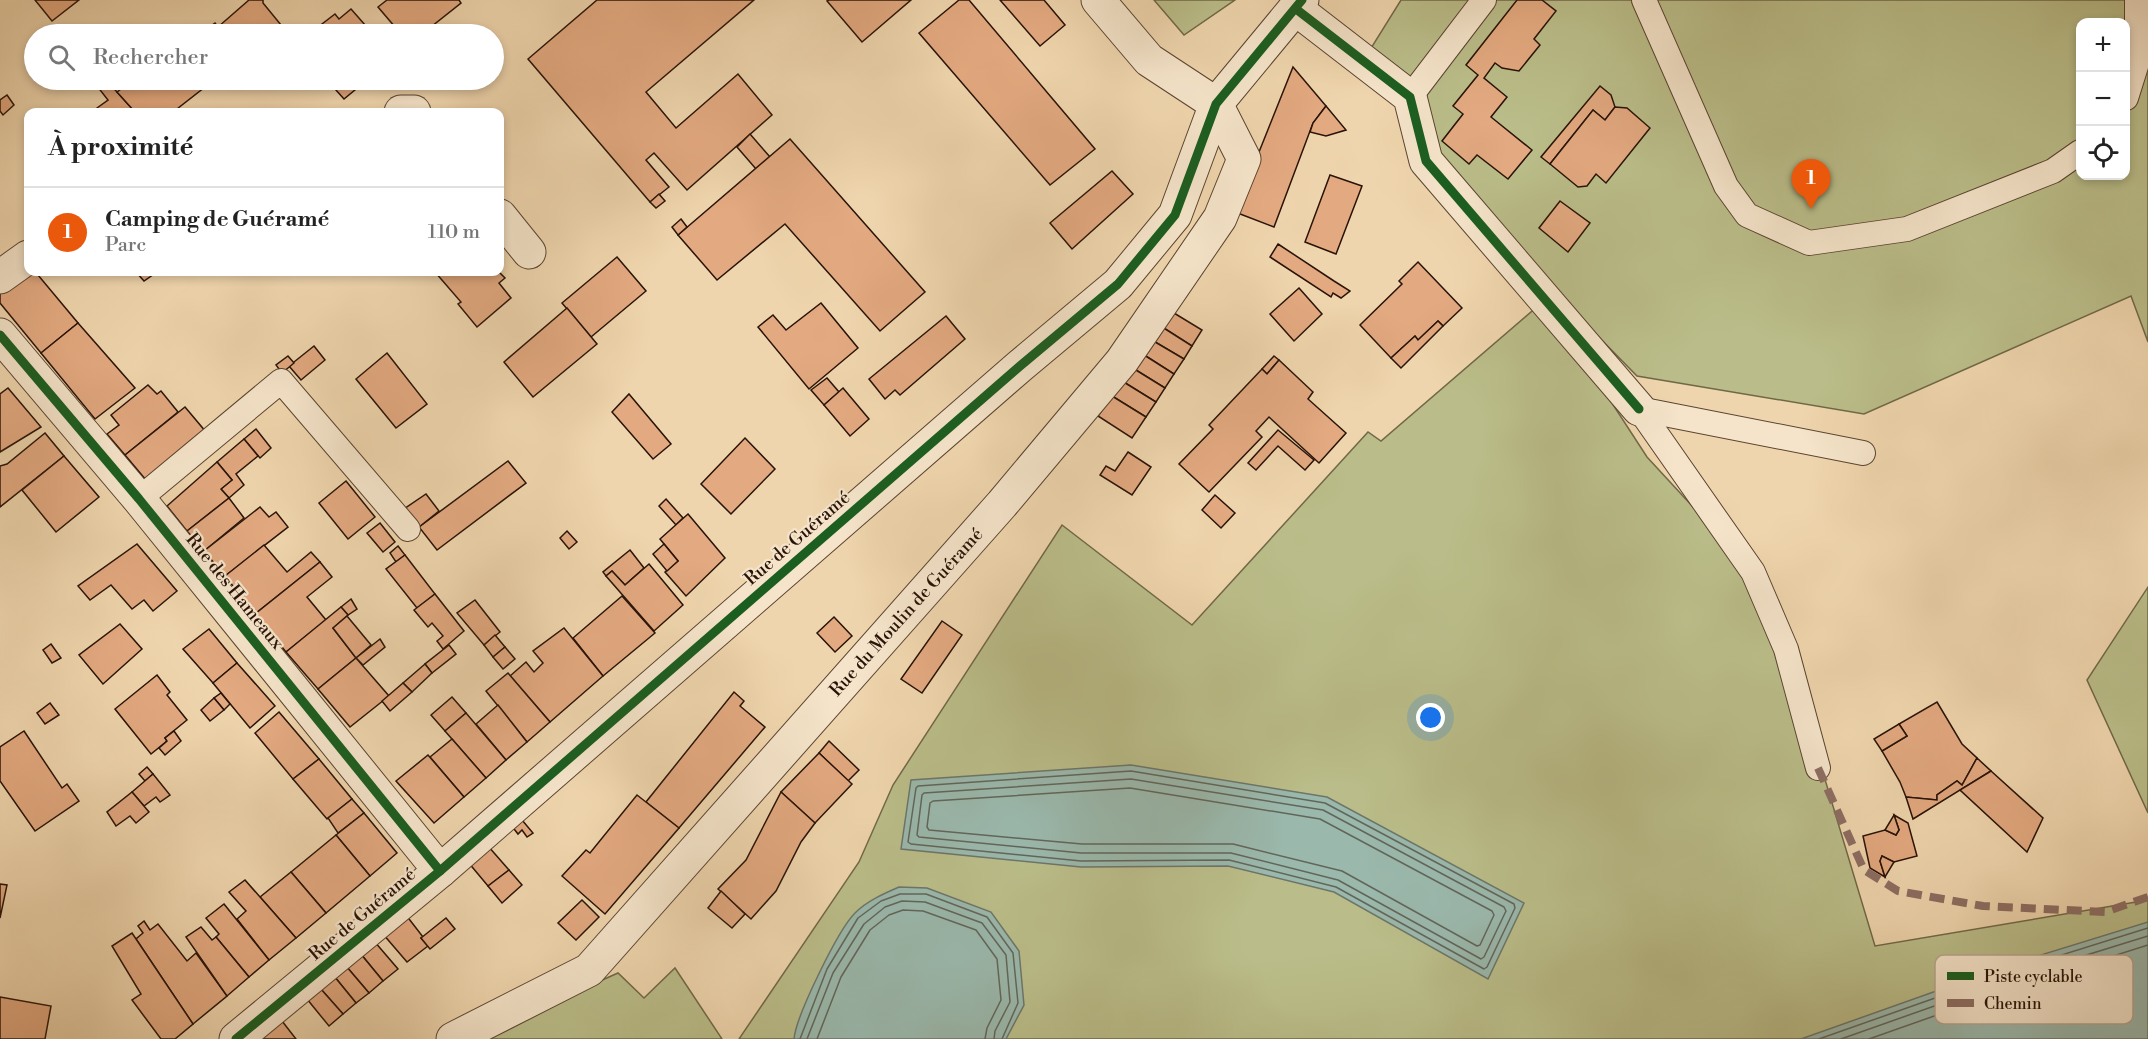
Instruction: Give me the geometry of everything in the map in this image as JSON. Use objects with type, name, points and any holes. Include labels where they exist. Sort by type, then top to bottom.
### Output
[{"type":"street","points":[[1098,0],[1149,60],[1216,104]]},
{"type":"street","points":[[1299,4],[1410,97],[1425,161],[1640,410]]},
{"type":"street","name":"Rue de Guéramé","points":[[236,1039],[440,871],[1011,373],[1118,284],[1175,215],[1216,104],[1299,4]]},
{"type":"street","name":"Rue du Moulin de Guéramé","points":[[453,1039],[589,970],[1002,504],[1122,361],[1220,218],[1244,159],[1216,104]]},
{"type":"street","points":[[504,221],[530,252]]},
{"type":"street","points":[[0,278],[24,260]]},
{"type":"street","name":"Rue des Hameaux","points":[[0,335],[139,499],[440,871]]},
{"type":"lane","points":[[1410,97],[1484,0]]},
{"type":"lane","points":[[1644,0],[1726,186],[1747,214],[1809,243],[1907,229],[2053,171],[2076,155]]},
{"type":"lane","points":[[2130,85],[2137,63],[2137,0]]},
{"type":"lane","points":[[139,499],[281,381],[408,529]]},
{"type":"lane","points":[[1640,410],[1863,453]]},
{"type":"lane","points":[[1640,410],[1753,572],[1786,649],[1818,768]]},
{"type":"green space","points":[[1154,0],[1235,0],[1184,35]]},
{"type":"green space","points":[[1401,0],[2148,0],[2148,342],[2131,296],[1864,414],[1637,376],[1426,161],[1410,97],[1363,61]]},
{"type":"green space","points":[[1545,300],[1647,457],[1753,572],[1787,653],[1875,946],[2148,900],[2148,1039],[739,1039],[859,862],[893,785],[1062,525],[1192,625],[1368,432],[1381,441]]},
{"type":"green space","points":[[2148,587],[2148,813],[2087,680]]},
{"type":"green space","points":[[675,968],[722,1039],[470,1039],[618,973],[644,998]]},
{"type":"water","points":[[1131,765],[1327,797],[1524,903],[1488,979],[1334,892],[1228,866],[1081,867],[901,849],[911,780]]},
{"type":"water","points":[[899,887],[927,888],[991,912],[1019,951],[1024,1005],[1006,1039],[794,1039],[796,1028],[810,994],[829,954],[848,922],[865,905]]},
{"type":"water","points":[[2148,922],[2148,1039],[1801,1039],[1935,991],[1935,1024],[2133,1024],[2133,955],[2041,955]]},
{"type":"building","points":[[35,0],[79,0],[52,21]]},
{"type":"building","points":[[249,0],[263,0],[280,24],[221,24]]},
{"type":"building","points":[[387,0],[459,0],[461,3],[435,24],[392,24],[378,7]]},
{"type":"building","points":[[597,0],[754,0],[646,92],[676,128],[738,74],[772,115],[687,190],[654,153],[646,160],[669,187],[650,202],[528,59]]},
{"type":"building","points":[[911,0],[862,42],[827,1]]},
{"type":"building","points":[[959,0],[969,0],[1095,149],[1050,185],[919,33]]},
{"type":"building","points":[[1000,0],[1044,0],[1065,25],[1040,46]]},
{"type":"building","points":[[1517,0],[1542,0],[1556,11],[1534,39],[1540,45],[1519,71],[1502,68],[1495,63],[1484,78],[1507,97],[1491,117],[1532,150],[1508,179],[1477,155],[1469,164],[1442,141],[1463,114],[1453,106],[1478,75],[1466,65]]},
{"type":"building","points":[[351,9],[364,24],[322,24],[335,14],[339,19]]},
{"type":"building","points":[[1293,67],[1326,106],[1313,123],[1274,227],[1235,212]]},
{"type":"building","points":[[1600,86],[1611,95],[1615,107],[1605,120],[1593,110],[1550,164],[1541,157]]},
{"type":"building","points":[[100,90],[115,90],[131,108],[97,108],[108,100]]},
{"type":"building","points":[[120,90],[201,90],[178,108],[131,108],[117,92]]},
{"type":"building","points":[[336,90],[355,90],[344,99]]},
{"type":"building","points":[[7,95],[14,105],[3,115],[0,111],[0,100]]},
{"type":"building","points":[[1326,106],[1346,130],[1326,136],[1310,132],[1313,123]]},
{"type":"building","points":[[1615,107],[1627,108],[1650,128],[1606,183],[1596,174],[1587,186],[1578,187],[1550,164],[1593,110],[1605,120]]},
{"type":"building","points":[[750,134],[770,157],[756,169],[737,147]]},
{"type":"building","points":[[790,139],[925,292],[880,331],[785,224],[717,280],[678,235]]},
{"type":"building","points":[[1112,171],[1133,194],[1072,249],[1050,223]]},
{"type":"building","points":[[1330,175],[1362,186],[1336,254],[1305,242]]},
{"type":"building","points":[[659,194],[665,201],[656,208],[650,202]]},
{"type":"building","points":[[1560,201],[1590,223],[1568,252],[1539,228]]},
{"type":"building","points":[[681,219],[687,227],[678,235],[672,227]]},
{"type":"building","points":[[1278,244],[1350,291],[1341,298],[1333,293],[1331,297],[1270,257]]},
{"type":"building","points":[[617,257],[646,291],[591,337],[562,303]]},
{"type":"building","points":[[1418,262],[1462,308],[1443,326],[1438,321],[1418,340],[1415,336],[1391,358],[1360,325],[1402,284],[1399,281]]},
{"type":"building","points":[[24,274],[39,276],[78,323],[41,353],[0,303],[0,294]]},
{"type":"building","points":[[140,276],[151,276],[144,281]]},
{"type":"building","points":[[438,276],[503,276],[505,278],[499,283],[511,298],[477,327],[458,304],[461,302]]},
{"type":"building","points":[[1299,288],[1322,314],[1294,341],[1270,314]]},
{"type":"building","points":[[821,303],[858,348],[809,389],[758,327],[773,315],[786,330]]},
{"type":"building","points":[[567,308],[597,344],[533,397],[504,362]]},
{"type":"building","points":[[1169,310],[1202,330],[1192,346],[1159,325]]},
{"type":"building","points":[[946,316],[965,339],[900,395],[895,390],[885,399],[869,379]]},
{"type":"building","points":[[1438,321],[1443,326],[1401,368],[1391,358],[1415,336],[1418,340]]},
{"type":"building","points":[[78,323],[135,388],[95,419],[41,353]]},
{"type":"building","points":[[1159,325],[1192,346],[1184,359],[1150,339]]},
{"type":"building","points":[[1150,339],[1184,359],[1174,374],[1141,353]]},
{"type":"building","points":[[314,346],[325,360],[301,380],[289,366]]},
{"type":"building","points":[[387,353],[427,404],[396,428],[356,379]]},
{"type":"building","points":[[1141,353],[1174,374],[1165,388],[1131,367]]},
{"type":"building","points":[[288,356],[294,363],[282,373],[276,365]]},
{"type":"building","points":[[1274,356],[1279,360],[1267,374],[1262,369]]},
{"type":"building","points":[[1279,360],[1313,392],[1308,399],[1346,433],[1319,463],[1269,417],[1256,431],[1262,437],[1209,492],[1179,464],[1213,429],[1209,425],[1262,369],[1267,374]]},
{"type":"building","points":[[1131,367],[1165,388],[1156,402],[1122,381]]},
{"type":"building","points":[[827,378],[839,392],[824,405],[811,390]]},
{"type":"building","points":[[1122,381],[1156,402],[1146,417],[1112,396]]},
{"type":"building","points":[[148,385],[157,394],[161,391],[178,412],[125,455],[107,434],[119,425],[111,415]]},
{"type":"building","points":[[8,388],[41,427],[0,452],[0,394]]},
{"type":"building","points":[[843,388],[869,419],[850,436],[824,405]]},
{"type":"building","points":[[629,394],[671,444],[653,459],[612,412]]},
{"type":"building","points":[[1112,396],[1146,417],[1132,438],[1098,416]]},
{"type":"building","points":[[185,407],[206,432],[146,480],[125,455]]},
{"type":"building","points":[[256,429],[271,448],[260,458],[244,439]]},
{"type":"building","points":[[1278,430],[1314,460],[1305,470],[1278,446],[1256,470],[1248,463]]},
{"type":"building","points":[[45,433],[64,456],[0,507],[0,466],[7,464]]},
{"type":"building","points":[[745,438],[775,469],[731,514],[701,484]]},
{"type":"building","points":[[244,439],[258,456],[236,474],[244,485],[229,498],[221,489],[232,480],[217,462]]},
{"type":"building","points":[[1128,452],[1151,467],[1132,495],[1100,475],[1106,466],[1115,471]]},
{"type":"building","points":[[64,456],[99,497],[56,532],[22,490]]},
{"type":"building","points":[[508,461],[526,483],[437,550],[419,527]]},
{"type":"building","points":[[217,462],[232,480],[221,489],[229,498],[187,531],[167,506]]},
{"type":"building","points":[[346,481],[375,517],[348,539],[319,503]]},
{"type":"building","points":[[426,494],[439,511],[419,527],[404,509]]},
{"type":"building","points":[[1215,495],[1235,513],[1221,528],[1202,510]]},
{"type":"building","points":[[229,498],[244,518],[204,551],[187,531]]},
{"type":"building","points":[[666,499],[683,518],[676,525],[659,506]]},
{"type":"building","points":[[260,507],[269,517],[276,512],[288,527],[225,576],[204,551]]},
{"type":"building","points":[[688,514],[725,558],[686,596],[665,572],[678,561],[660,539]]},
{"type":"building","points":[[380,523],[395,542],[383,552],[367,533]]},
{"type":"building","points":[[567,531],[577,542],[569,549],[560,538]]},
{"type":"building","points":[[137,544],[177,591],[153,611],[144,600],[132,609],[111,585],[90,600],[78,586]]},
{"type":"building","points":[[664,544],[678,561],[667,571],[653,554]]},
{"type":"building","points":[[264,545],[287,572],[311,552],[320,562],[255,614],[225,576]]},
{"type":"building","points":[[398,546],[405,555],[396,562],[390,553]]},
{"type":"building","points":[[630,550],[644,568],[625,585],[612,571],[606,576],[603,572]]},
{"type":"building","points":[[405,555],[435,594],[417,608],[386,569]]},
{"type":"building","points":[[320,562],[332,577],[307,597],[326,620],[286,652],[255,614]]},
{"type":"building","points":[[649,564],[683,605],[654,631],[606,576],[612,571],[625,585]]},
{"type":"building","points":[[435,594],[464,631],[443,649],[437,641],[443,636],[432,623],[428,627],[414,610]]},
{"type":"building","points":[[622,596],[655,633],[603,676],[573,638]]},
{"type":"building","points":[[351,599],[357,609],[348,615],[341,607]]},
{"type":"building","points":[[475,600],[500,632],[484,645],[457,613]]},
{"type":"building","points":[[341,607],[348,615],[333,628],[356,658],[318,689],[286,652]]},
{"type":"building","points":[[347,616],[371,645],[356,658],[333,628]]},
{"type":"building","points":[[834,617],[852,636],[835,652],[817,633]]},
{"type":"building","points":[[942,621],[962,635],[922,693],[901,679]]},
{"type":"building","points":[[120,624],[142,649],[103,684],[79,655]]},
{"type":"building","points":[[564,628],[603,676],[550,722],[510,676],[526,662],[534,672],[543,663],[533,651]]},
{"type":"building","points":[[209,629],[237,663],[213,683],[183,649]]},
{"type":"building","points":[[495,635],[505,647],[493,657],[484,645]]},
{"type":"building","points":[[380,639],[385,647],[363,665],[356,658]]},
{"type":"building","points":[[51,644],[61,658],[52,663],[43,650]]},
{"type":"building","points":[[449,645],[456,654],[432,673],[425,664]]},
{"type":"building","points":[[505,647],[515,659],[503,669],[493,657]]},
{"type":"building","points":[[356,658],[389,696],[350,727],[318,689]]},
{"type":"building","points":[[237,663],[275,706],[250,728],[213,683]]},
{"type":"building","points":[[425,664],[432,673],[412,692],[403,683]]},
{"type":"building","points":[[508,673],[550,722],[527,742],[486,691]]},
{"type":"building","points":[[157,675],[170,692],[167,695],[187,720],[165,738],[167,741],[151,754],[115,709]]},
{"type":"building","points":[[403,683],[412,692],[390,711],[382,701]]},
{"type":"building","points":[[734,692],[744,701],[740,706],[765,727],[679,828],[646,802]]},
{"type":"building","points":[[221,693],[230,704],[224,710],[214,698]]},
{"type":"building","points":[[452,697],[466,713],[445,731],[431,715]]},
{"type":"building","points":[[214,698],[224,710],[210,721],[201,710]]},
{"type":"building","points":[[1937,702],[1962,744],[1977,758],[1962,785],[1957,781],[1937,795],[1937,800],[1906,797],[1882,751],[1907,736],[1899,724]]},
{"type":"building","points":[[50,703],[59,715],[45,724],[37,713]]},
{"type":"building","points":[[498,705],[527,742],[506,760],[476,724]]},
{"type":"building","points":[[279,712],[319,759],[293,779],[255,733]]},
{"type":"building","points":[[466,713],[506,760],[486,778],[445,731]]},
{"type":"building","points":[[1899,724],[1907,736],[1882,751],[1874,739]]},
{"type":"building","points":[[24,731],[62,788],[67,784],[79,801],[35,831],[0,781],[0,747]]},
{"type":"building","points":[[174,731],[181,741],[165,755],[159,748],[167,741],[165,738]]},
{"type":"building","points":[[452,739],[486,778],[464,797],[430,757]]},
{"type":"building","points":[[829,741],[859,770],[848,781],[819,753]]},
{"type":"building","points":[[819,753],[852,784],[815,823],[781,792]]},
{"type":"building","points":[[428,755],[464,797],[434,823],[396,781]]},
{"type":"building","points":[[1977,758],[1991,771],[1913,819],[1906,797],[1937,800],[1937,795],[1957,781],[1962,785]]},
{"type":"building","points":[[319,759],[352,799],[327,819],[293,779]]},
{"type":"building","points":[[147,767],[153,774],[145,781],[139,774]]},
{"type":"building","points":[[1991,771],[2043,818],[2027,852],[1960,790]]},
{"type":"building","points":[[153,774],[170,795],[160,802],[156,797],[144,806],[132,792]]},
{"type":"building","points":[[132,792],[149,812],[136,823],[130,816],[116,826],[107,812]]},
{"type":"building","points":[[781,792],[815,823],[801,842],[776,891],[751,919],[718,889],[746,860]]},
{"type":"building","points":[[637,795],[679,828],[605,914],[562,876],[586,850],[590,853]]},
{"type":"building","points":[[352,799],[364,813],[338,833],[328,818]]},
{"type":"building","points":[[364,813],[397,853],[370,876],[336,835]]},
{"type":"building","points":[[1894,815],[1908,823],[1917,856],[1894,862],[1882,856],[1880,861],[1885,877],[1870,868],[1863,836],[1885,830],[1896,835],[1899,830]]},
{"type":"building","points":[[1894,815],[1899,830],[1896,835],[1885,830]]},
{"type":"building","points":[[522,820],[533,833],[527,837],[522,830],[518,834],[511,825]]},
{"type":"building","points":[[336,835],[370,876],[326,913],[291,872]]},
{"type":"building","points":[[488,846],[509,870],[488,886],[468,862]]},
{"type":"building","points":[[1882,856],[1894,862],[1885,877],[1880,861]]},
{"type":"building","points":[[509,870],[522,885],[502,903],[488,886]]},
{"type":"building","points":[[291,872],[326,913],[296,938],[260,897]]},
{"type":"building","points":[[245,880],[296,938],[269,960],[237,919],[246,911],[229,892]]},
{"type":"building","points":[[0,884],[7,885],[0,918]]},
{"type":"building","points":[[721,891],[745,914],[732,928],[708,908]]},
{"type":"building","points":[[582,900],[599,917],[576,940],[558,923]]},
{"type":"building","points":[[224,904],[269,960],[249,977],[216,937],[219,934],[206,918]]},
{"type":"building","points":[[406,915],[428,946],[407,962],[383,934]]},
{"type":"building","points":[[446,918],[455,929],[430,949],[421,938]]},
{"type":"building","points":[[144,921],[150,930],[158,924],[187,961],[196,953],[227,996],[193,1024],[136,939],[143,933],[138,926]]},
{"type":"building","points":[[201,927],[212,940],[216,937],[249,977],[227,996],[186,937]]},
{"type":"building","points":[[132,933],[193,1024],[175,1039],[161,1039],[132,1000],[141,994],[112,946]]},
{"type":"building","points":[[374,941],[398,969],[383,981],[360,953]]},
{"type":"building","points":[[360,953],[383,981],[369,993],[346,966]]},
{"type":"building","points":[[346,966],[369,993],[356,1003],[334,976]]},
{"type":"building","points":[[334,976],[356,1003],[343,1014],[320,988]]},
{"type":"building","points":[[320,988],[343,1014],[329,1026],[307,999]]},
{"type":"building","points":[[0,997],[51,1006],[45,1039],[0,1039]]},
{"type":"building","points":[[282,1021],[296,1039],[261,1039]]},
{"type":"marked path","points":[[1818,768],[1864,870],[1898,891],[1983,906],[2105,912],[2148,897]]},
{"type":"cycle path","points":[[236,1039],[440,871],[1020,366],[1118,284],[1175,215],[1216,104],[1302,0]]},
{"type":"cycle path","points":[[1296,9],[1410,97],[1426,161],[1639,409]]},
{"type":"cycle path","points":[[0,335],[139,499],[440,871]]},
{"type":"place","name":"Camping de Guéramé","points":[[1811,209]]}]
